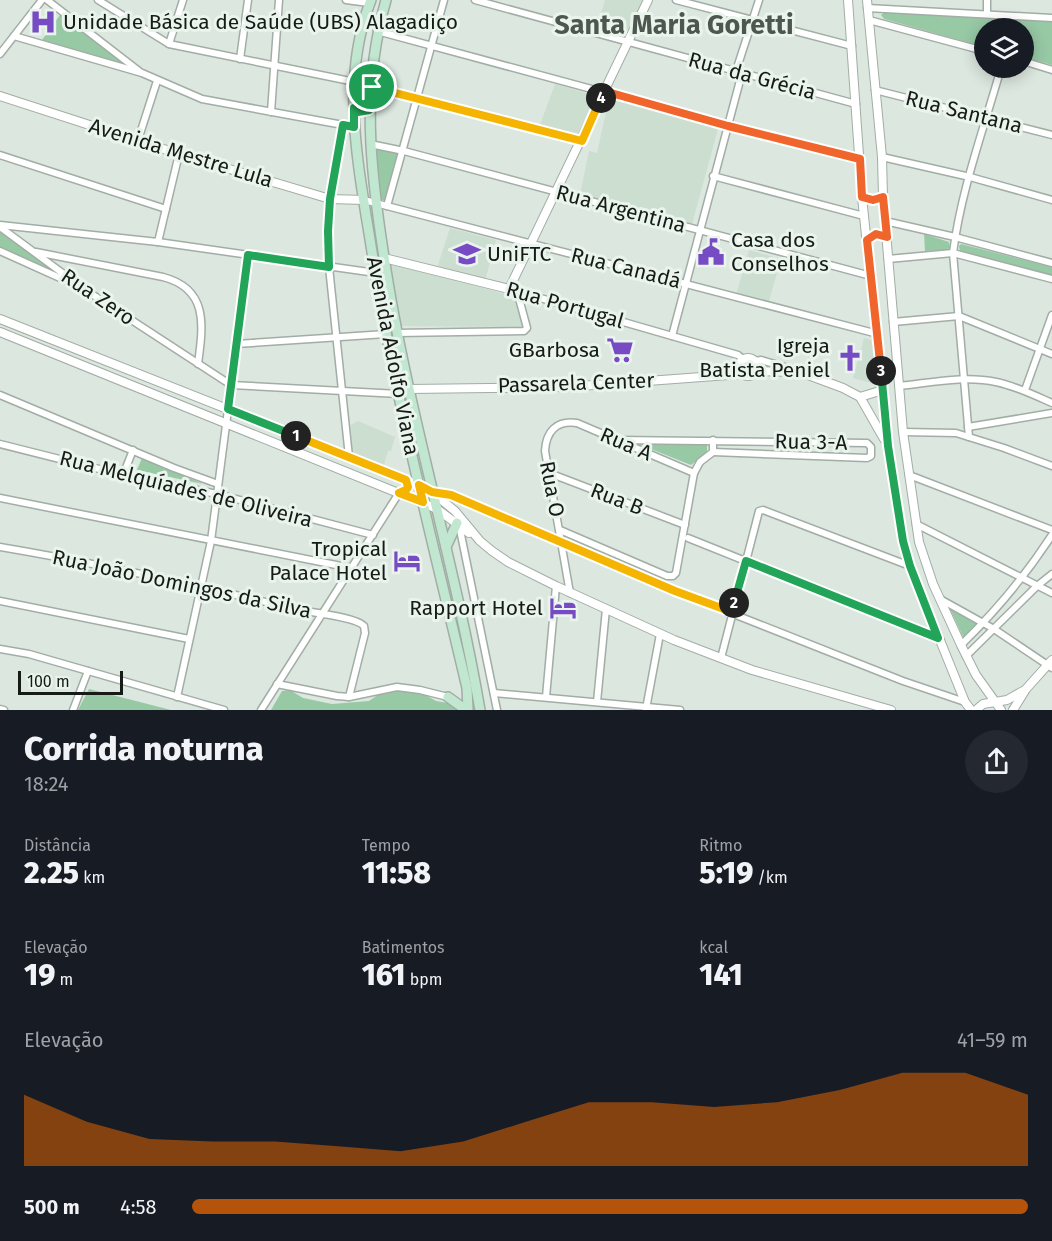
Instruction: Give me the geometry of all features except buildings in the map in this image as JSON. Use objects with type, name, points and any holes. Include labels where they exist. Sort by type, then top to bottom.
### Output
[{"type":"main road","name":"Avenida Adolfo Viana","points":[[385,1],[377,31],[370,144],[391,333],[399,394],[467,688],[467,710]]},
{"type":"main road","name":"Avenida Adolfo Viana","points":[[370,2],[358,49],[354,108],[356,150],[376,273],[391,333],[409,389],[446,546],[480,710]]},
{"type":"main road","points":[[354,108],[362,113],[371,107]]},
{"type":"main road","points":[[446,546],[458,525]]},
{"type":"main road","points":[[448,697],[467,688]]},
{"type":"main road","points":[[448,697],[467,710]]},
{"type":"street","points":[[0,54],[45,0],[142,73],[157,81],[202,99],[354,127]]},
{"type":"street","points":[[98,0],[169,44],[355,82]]},
{"type":"street","points":[[169,44],[183,0]]},
{"type":"street","points":[[240,59],[248,0]]},
{"type":"street","points":[[271,112],[279,0]]},
{"type":"street","points":[[346,0],[370,2]]},
{"type":"street","points":[[387,206],[444,0]]},
{"type":"street","name":"Rua da Grécia","points":[[475,0],[856,104]]},
{"type":"street","points":[[236,344],[391,333],[524,331],[526,328],[513,290],[530,244],[582,141],[648,0]]},
{"type":"street","points":[[676,0],[852,46]]},
{"type":"street","points":[[672,336],[759,0]]},
{"type":"street","points":[[848,0],[862,197],[888,446],[903,541],[910,566],[965,702]]},
{"type":"street","points":[[987,0],[987,14]]},
{"type":"street","points":[[999,706],[976,675],[940,599],[924,560],[916,524],[903,432],[875,90],[863,23],[867,4],[1052,18]]},
{"type":"street","points":[[850,21],[974,49]]},
{"type":"street","points":[[377,31],[728,126],[860,159]]},
{"type":"street","points":[[14,36],[142,73]]},
{"type":"street","points":[[1034,65],[1052,70]]},
{"type":"street","points":[[969,436],[953,253],[970,177],[998,78]]},
{"type":"street","points":[[138,140],[157,81]]},
{"type":"street","points":[[372,87],[582,141]]},
{"type":"street","name":"Rua Santana","points":[[875,90],[1052,135]]},
{"type":"street","name":"Avenida Mestre Lula","points":[[0,96],[179,154],[330,199],[364,200]]},
{"type":"street","points":[[343,125],[330,199],[328,231],[329,267],[349,457]]},
{"type":"street","name":"Rua Argentina","points":[[370,144],[404,151],[871,276]]},
{"type":"street","points":[[158,242],[179,154]]},
{"type":"street","points":[[0,155],[166,209]]},
{"type":"street","points":[[882,157],[970,177],[1052,200]]},
{"type":"street","points":[[713,176],[864,216]]},
{"type":"street","points":[[862,197],[873,200],[883,197]]},
{"type":"street","name":"Rua Canadá","points":[[364,200],[878,334]]},
{"type":"street","points":[[885,221],[1052,263]]},
{"type":"street","points":[[0,226],[158,242],[376,273]]},
{"type":"street","name":"Rua Zero","points":[[0,226],[84,289],[231,385]]},
{"type":"street","points":[[867,240],[876,234],[887,237]]},
{"type":"street","points":[[0,251],[84,289]]},
{"type":"street","points":[[33,252],[164,277],[183,284],[190,289],[200,315],[202,337],[198,364]]},
{"type":"street","points":[[888,259],[953,253],[1052,279]]},
{"type":"street","points":[[177,697],[211,541],[248,255]]},
{"type":"street","name":"Rua Portugal","points":[[384,258],[513,290],[738,355],[743,359]]},
{"type":"street","points":[[893,322],[959,316],[1052,354]]},
{"type":"street","points":[[1025,390],[1052,316]]},
{"type":"street","points":[[0,319],[419,485],[432,492],[455,511],[480,541]]},
{"type":"street","points":[[0,332],[423,502],[437,509],[508,562],[660,634],[755,670],[876,708],[891,710]]},
{"type":"street","points":[[800,372],[756,370],[749,376],[742,374],[739,367],[743,359],[761,360],[800,372],[828,381],[860,397],[888,446]]},
{"type":"street","points":[[755,361],[756,370]]},
{"type":"street","name":"Passarela Center","points":[[409,389],[567,387],[742,374]]},
{"type":"street","points":[[899,386],[964,379],[993,381],[1025,390],[1052,403]]},
{"type":"street","points":[[231,385],[399,394]]},
{"type":"street","points":[[860,397],[882,390]]},
{"type":"street","points":[[0,395],[218,484]]},
{"type":"street","points":[[968,427],[1052,413]]},
{"type":"street","name":"Rua A","points":[[557,425],[577,423],[694,473]]},
{"type":"street","name":"Rua O","points":[[557,425],[550,431],[545,441],[570,593]]},
{"type":"street","points":[[903,432],[941,431],[969,436],[1052,466]]},
{"type":"street","name":"Rua 3-A","points":[[617,440],[867,443],[872,452],[867,458],[712,452]]},
{"type":"street","points":[[560,530],[671,577],[675,573],[694,473],[700,462],[712,452],[713,440]]},
{"type":"street","name":"Rua Melquíades de Oliveira","points":[[0,444],[123,475],[217,494],[373,534]]},
{"type":"street","points":[[123,475],[133,450]]},
{"type":"street","name":"Rua B","points":[[549,473],[685,525]]},
{"type":"street","points":[[909,475],[1052,530]]},
{"type":"street","points":[[261,710],[399,493],[408,487],[406,480]]},
{"type":"street","points":[[432,492],[451,495],[675,591],[903,681],[965,702],[974,710],[983,704],[999,706],[1026,689]]},
{"type":"street","points":[[451,495],[497,710]]},
{"type":"street","points":[[0,498],[351,568]]},
{"type":"street","points":[[721,658],[759,512],[762,510],[910,566]]},
{"type":"street","points":[[916,524],[1052,593]]},
{"type":"street","points":[[961,645],[983,624],[1021,578],[1052,535]]},
{"type":"street","points":[[688,538],[938,638]]},
{"type":"street","name":"Rua João Domingos da Silva","points":[[0,547],[105,565],[363,623],[365,633],[349,697]]},
{"type":"street","points":[[966,656],[1052,574]]},
{"type":"street","points":[[546,698],[556,586]]},
{"type":"street","points":[[940,599],[994,629],[1050,665],[1026,689],[1013,710]]},
{"type":"street","points":[[0,601],[189,639]]},
{"type":"street","points":[[597,702],[606,609]]},
{"type":"street","points":[[646,708],[660,634]]},
{"type":"street","points":[[0,649],[88,671],[224,710]]},
{"type":"street","points":[[73,710],[88,671]]},
{"type":"street","points":[[277,684],[349,697],[397,687],[448,697]]},
{"type":"street","points":[[494,693],[680,710]]},
{"type":"shaded area","points":[[605,0],[644,0],[625,36],[597,28]]},
{"type":"shaded area","points":[[555,84],[597,96],[579,136],[540,125]]},
{"type":"shaded area","points":[[609,99],[718,129],[692,224],[580,195],[589,151],[597,153]]},
{"type":"shaded area","name":"UniFTC","points":[[450,228],[496,240],[485,281],[437,268]]},
{"type":"shaded area","points":[[749,250],[781,259],[768,304],[736,295]]},
{"type":"shaded area","points":[[388,262],[513,296],[523,327],[397,326]]},
{"type":"shaded area","points":[[864,338],[875,341],[878,385],[853,378]]},
{"type":"shaded area","points":[[358,421],[395,437],[383,468],[352,453],[351,425]]},
{"type":"green space","points":[[885,12],[996,18],[974,18],[974,44],[884,19],[881,15]]},
{"type":"green space","points":[[60,15],[127,65],[42,40]]},
{"type":"green space","points":[[1034,20],[1052,21],[1052,65],[1034,60]]},
{"type":"green space","points":[[374,146],[398,152],[386,200],[380,200],[378,189],[380,183]]},
{"type":"green space","points":[[0,231],[3,232],[61,274],[0,248]]},
{"type":"green space","points":[[924,234],[949,242],[950,248],[925,251]]},
{"type":"green space","points":[[961,244],[1052,267],[1052,277],[960,252]]},
{"type":"green space","points":[[707,442],[707,452],[691,465],[636,443]]},
{"type":"green space","points":[[142,458],[203,484],[137,470]]},
{"type":"green space","points":[[950,609],[979,624],[964,639]]},
{"type":"green space","points":[[89,689],[171,710],[78,710]]},
{"type":"green space","points":[[398,689],[422,693],[436,701],[454,704],[462,710],[271,710],[282,691],[290,690],[303,698],[332,704],[369,701],[379,694]]},
{"type":"place","name":"Unidade Básica de Saúde (UBS) Alagadiço","points":[[43,22]]},
{"type":"place","name":"Casa dos Conselhos","points":[[711,252]]},
{"type":"place","name":"UniFTC","points":[[467,254]]},
{"type":"place","name":"GBarbosa","points":[[620,350]]},
{"type":"place","name":"Igreja Batista Peniel","points":[[850,358]]},
{"type":"place","name":"Tropical Palace Hotel","points":[[407,561]]},
{"type":"place","name":"Rapport Hotel","points":[[563,608]]},
{"type":"district","name":"Santa Maria Goretti","points":[[674,25]]},
{"type":"route","points":[[372,87],[582,141],[604,91],[728,126],[860,159],[862,197],[868,200],[878,200],[883,197],[887,237],[876,234],[867,240],[888,446],[903,541],[910,566],[938,638],[746,561],[732,612],[675,591],[451,495],[432,492],[419,485],[423,502],[418,501],[399,493],[408,487],[406,480],[228,409],[248,255],[329,267],[330,199],[343,125],[354,127],[354,108],[362,113],[369,110],[372,87]]}]
